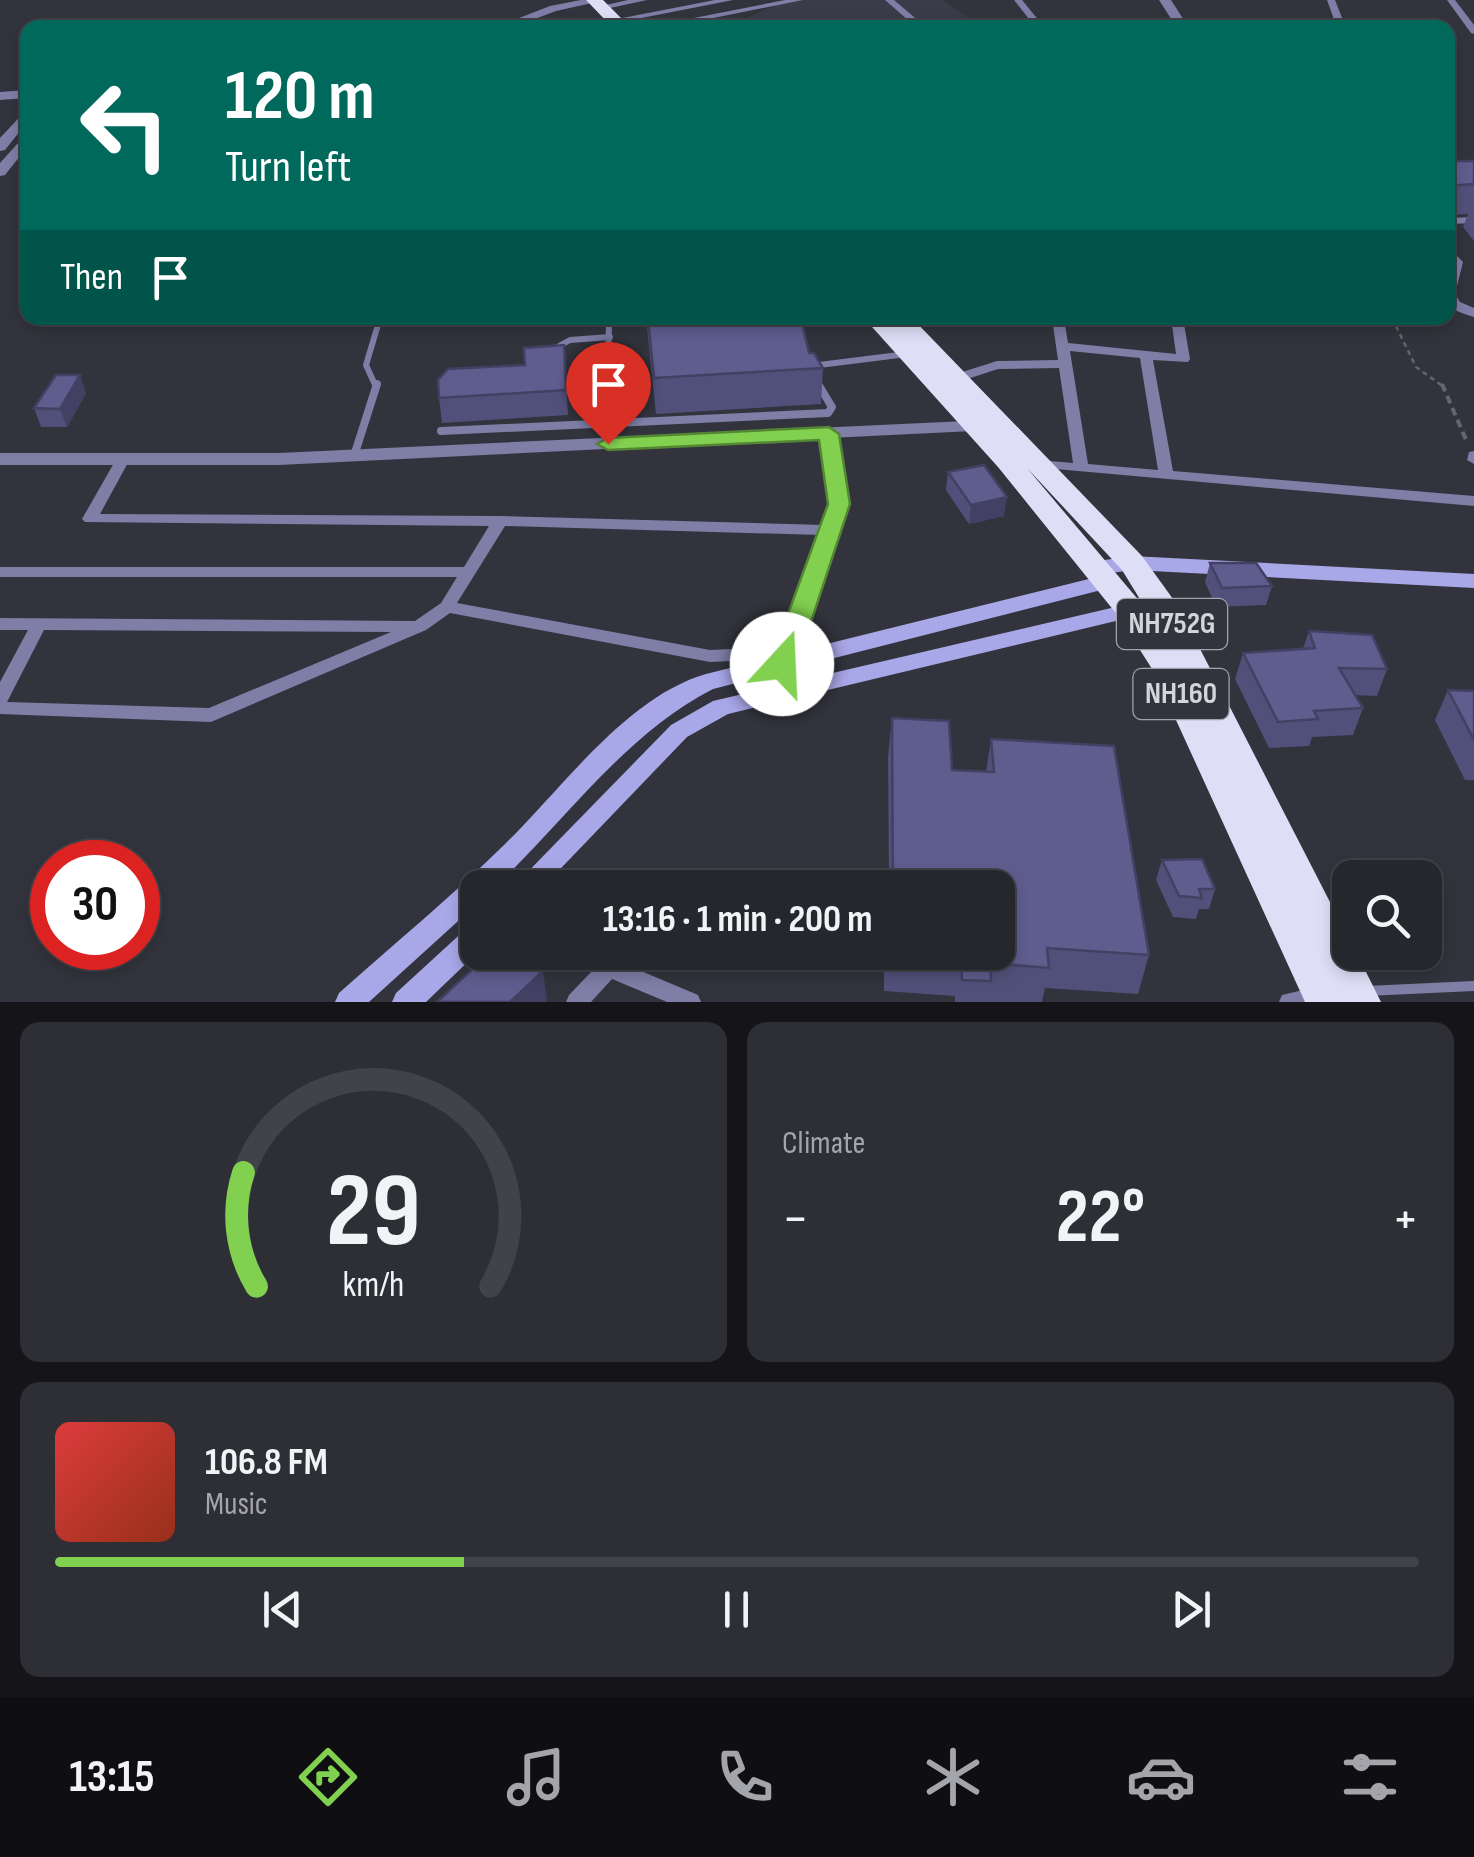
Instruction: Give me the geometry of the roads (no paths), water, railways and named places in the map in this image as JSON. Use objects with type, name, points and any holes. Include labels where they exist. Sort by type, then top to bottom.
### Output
[{"type":"highway","points":[[589,2],[609,20]]},
{"type":"highway","name":"NH160","points":[[881,325],[988,426],[1113,571],[1130,610],[1169,670],[1331,998]]},
{"type":"highway","name":"NH752G","points":[[907,325],[958,378],[988,426],[1038,464],[1113,571],[1163,606],[1331,998]]},
{"type":"main road","points":[[499,870],[648,717],[680,693],[783,659],[916,631],[1113,571],[1474,581]]},
{"type":"main road","points":[[543,870],[678,731],[721,707],[1130,610],[1163,606]]},
{"type":"main road","points":[[916,631],[930,656]]},
{"type":"main road","points":[[350,1002],[460,908]]},
{"type":"main road","points":[[406,1002],[460,952]]},
{"type":"street","points":[[501,20],[556,0]]},
{"type":"street","points":[[527,20],[589,2],[643,0]]},
{"type":"street","points":[[637,20],[728,0]]},
{"type":"street","points":[[690,20],[799,0]]},
{"type":"street","points":[[874,0],[898,20]]},
{"type":"street","points":[[888,0],[913,20]]},
{"type":"street","points":[[1018,0],[1034,20]]},
{"type":"street","points":[[1451,0],[1474,32]]},
{"type":"street","points":[[0,147],[20,122]]},
{"type":"street","points":[[0,172],[20,146]]},
{"type":"street","points":[[1059,325],[1080,468]]},
{"type":"street","points":[[1062,346],[1183,360],[1178,325]]},
{"type":"street","points":[[1146,356],[1166,475]]},
{"type":"street","points":[[958,378],[997,366],[1065,364]]},
{"type":"street","points":[[0,459],[354,456],[988,426]]},
{"type":"street","points":[[795,688],[783,659],[785,640],[799,619],[839,504],[829,434]]},
{"type":"street","points":[[123,459],[90,519],[500,521],[832,530]]},
{"type":"street","points":[[1038,464],[1474,501]]},
{"type":"street","points":[[0,708],[211,715],[420,626],[447,607],[500,521]]},
{"type":"street","points":[[0,572],[469,572]]},
{"type":"street","points":[[447,607],[710,656],[783,659]]},
{"type":"street","points":[[0,624],[420,626]]},
{"type":"street","points":[[0,699],[40,624]]},
{"type":"street","points":[[577,1002],[607,970]]},
{"type":"street","points":[[610,970],[690,1002]]},
{"type":"lane","points":[[354,456],[376,383],[366,365],[378,325]]},
{"type":"lane","points":[[608,444],[609,325]]},
{"type":"lane","points":[[548,354],[570,340],[610,337]]},
{"type":"lane","points":[[441,431],[828,412],[832,408],[809,367],[908,354]]},
{"type":"lane","points":[[1331,998],[1474,986]]}]
